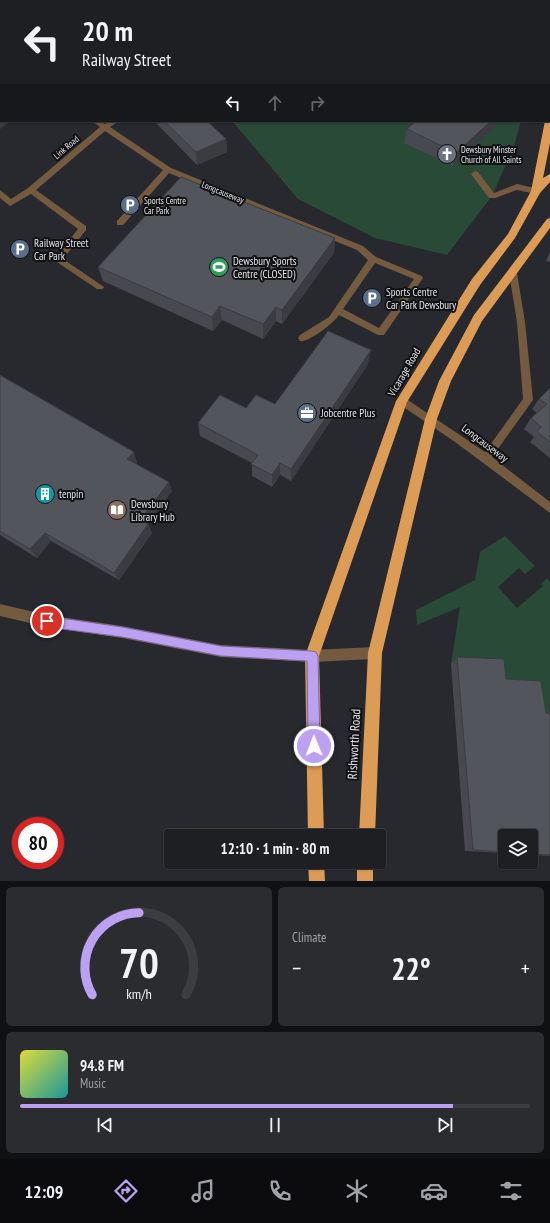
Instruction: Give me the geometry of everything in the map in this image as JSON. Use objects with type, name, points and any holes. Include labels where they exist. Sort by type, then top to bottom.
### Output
[{"type":"highway","name":"Vicarage Road","points":[[312,656],[402,401],[476,282],[512,236],[536,191],[550,122]]},
{"type":"highway","points":[[536,191],[550,177]]},
{"type":"highway","points":[[375,653],[432,419],[445,381],[478,318],[513,273],[550,221]]},
{"type":"highway","name":"Rishworth Road","points":[[367,829],[375,653]]},
{"type":"highway","points":[[312,656],[316,829]]},
{"type":"highway","points":[[316,869],[317,881]]},
{"type":"highway","points":[[365,869],[365,881]]},
{"type":"street","name":"Longcauseway","points":[[97,122],[168,170],[360,248],[373,259],[419,278],[382,333],[337,310]]},
{"type":"street","name":"Link Road","points":[[0,193],[10,203],[32,190],[114,122]]},
{"type":"street","points":[[120,223],[168,170]]},
{"type":"street","points":[[475,174],[492,196],[517,187],[536,191]]},
{"type":"street","points":[[32,190],[82,228],[58,260],[100,287]]},
{"type":"street","points":[[303,338],[332,319],[373,259]]},
{"type":"street","points":[[486,458],[528,400],[521,322],[513,273]]},
{"type":"street","name":"Longcauseway","points":[[402,401],[432,419],[486,458],[550,508]]},
{"type":"street","points":[[0,610],[47,621],[122,632],[221,651],[312,656],[375,653]]},
{"type":"green space","points":[[233,122],[521,122],[514,146],[492,196],[447,255],[375,238],[298,199]]},
{"type":"green space","points":[[505,536],[535,566],[525,574],[519,568],[498,587],[517,608],[543,586],[541,584],[547,578],[550,582],[550,720],[451,664],[460,607],[417,625],[416,610],[475,580],[480,552]]},
{"type":"building","points":[[165,122],[208,122],[226,139],[196,152]]},
{"type":"building","points":[[415,122],[490,122],[456,153],[407,129]]},
{"type":"building","name":"Dewsbury Sports Centre (CLOSED)","points":[[181,177],[335,238],[282,310],[276,307],[263,324],[220,306],[212,317],[98,267]]},
{"type":"building","name":"Jobcentre Plus","points":[[328,331],[371,350],[291,469],[280,463],[272,475],[251,464],[258,455],[198,423],[220,395],[246,408],[256,395],[275,404]]},
{"type":"building","name":"tenpin","points":[[0,375],[134,452],[127,459],[169,482],[141,519],[148,524],[114,573],[45,533],[30,549],[0,531]]},
{"type":"building","points":[[550,388],[550,442],[537,432],[541,427],[531,418],[547,404],[539,399]]},
{"type":"building","points":[[457,657],[504,659],[506,679],[541,681],[546,713],[550,714],[550,855],[538,854],[538,829],[498,829],[498,852],[473,850]]},
{"type":"place","name":"Dewsbury Minster Church of All Saints","points":[[447,154]]},
{"type":"place","name":"Sports Centre Car Park","points":[[130,205]]},
{"type":"place","name":"Railway Street Car Park","points":[[20,249]]},
{"type":"place","name":"Dewsbury Sports Centre (CLOSED)","points":[[219,267]]},
{"type":"place","name":"Sports Centre Car Park Dewsbury","points":[[372,298]]},
{"type":"place","name":"Jobcentre Plus","points":[[307,413]]},
{"type":"place","name":"tenpin","points":[[45,494]]},
{"type":"place","name":"Dewsbury Library Hub","points":[[117,510]]},
{"type":"route","points":[[47,621],[91,629],[122,632],[221,651],[312,656],[314,746]]}]
